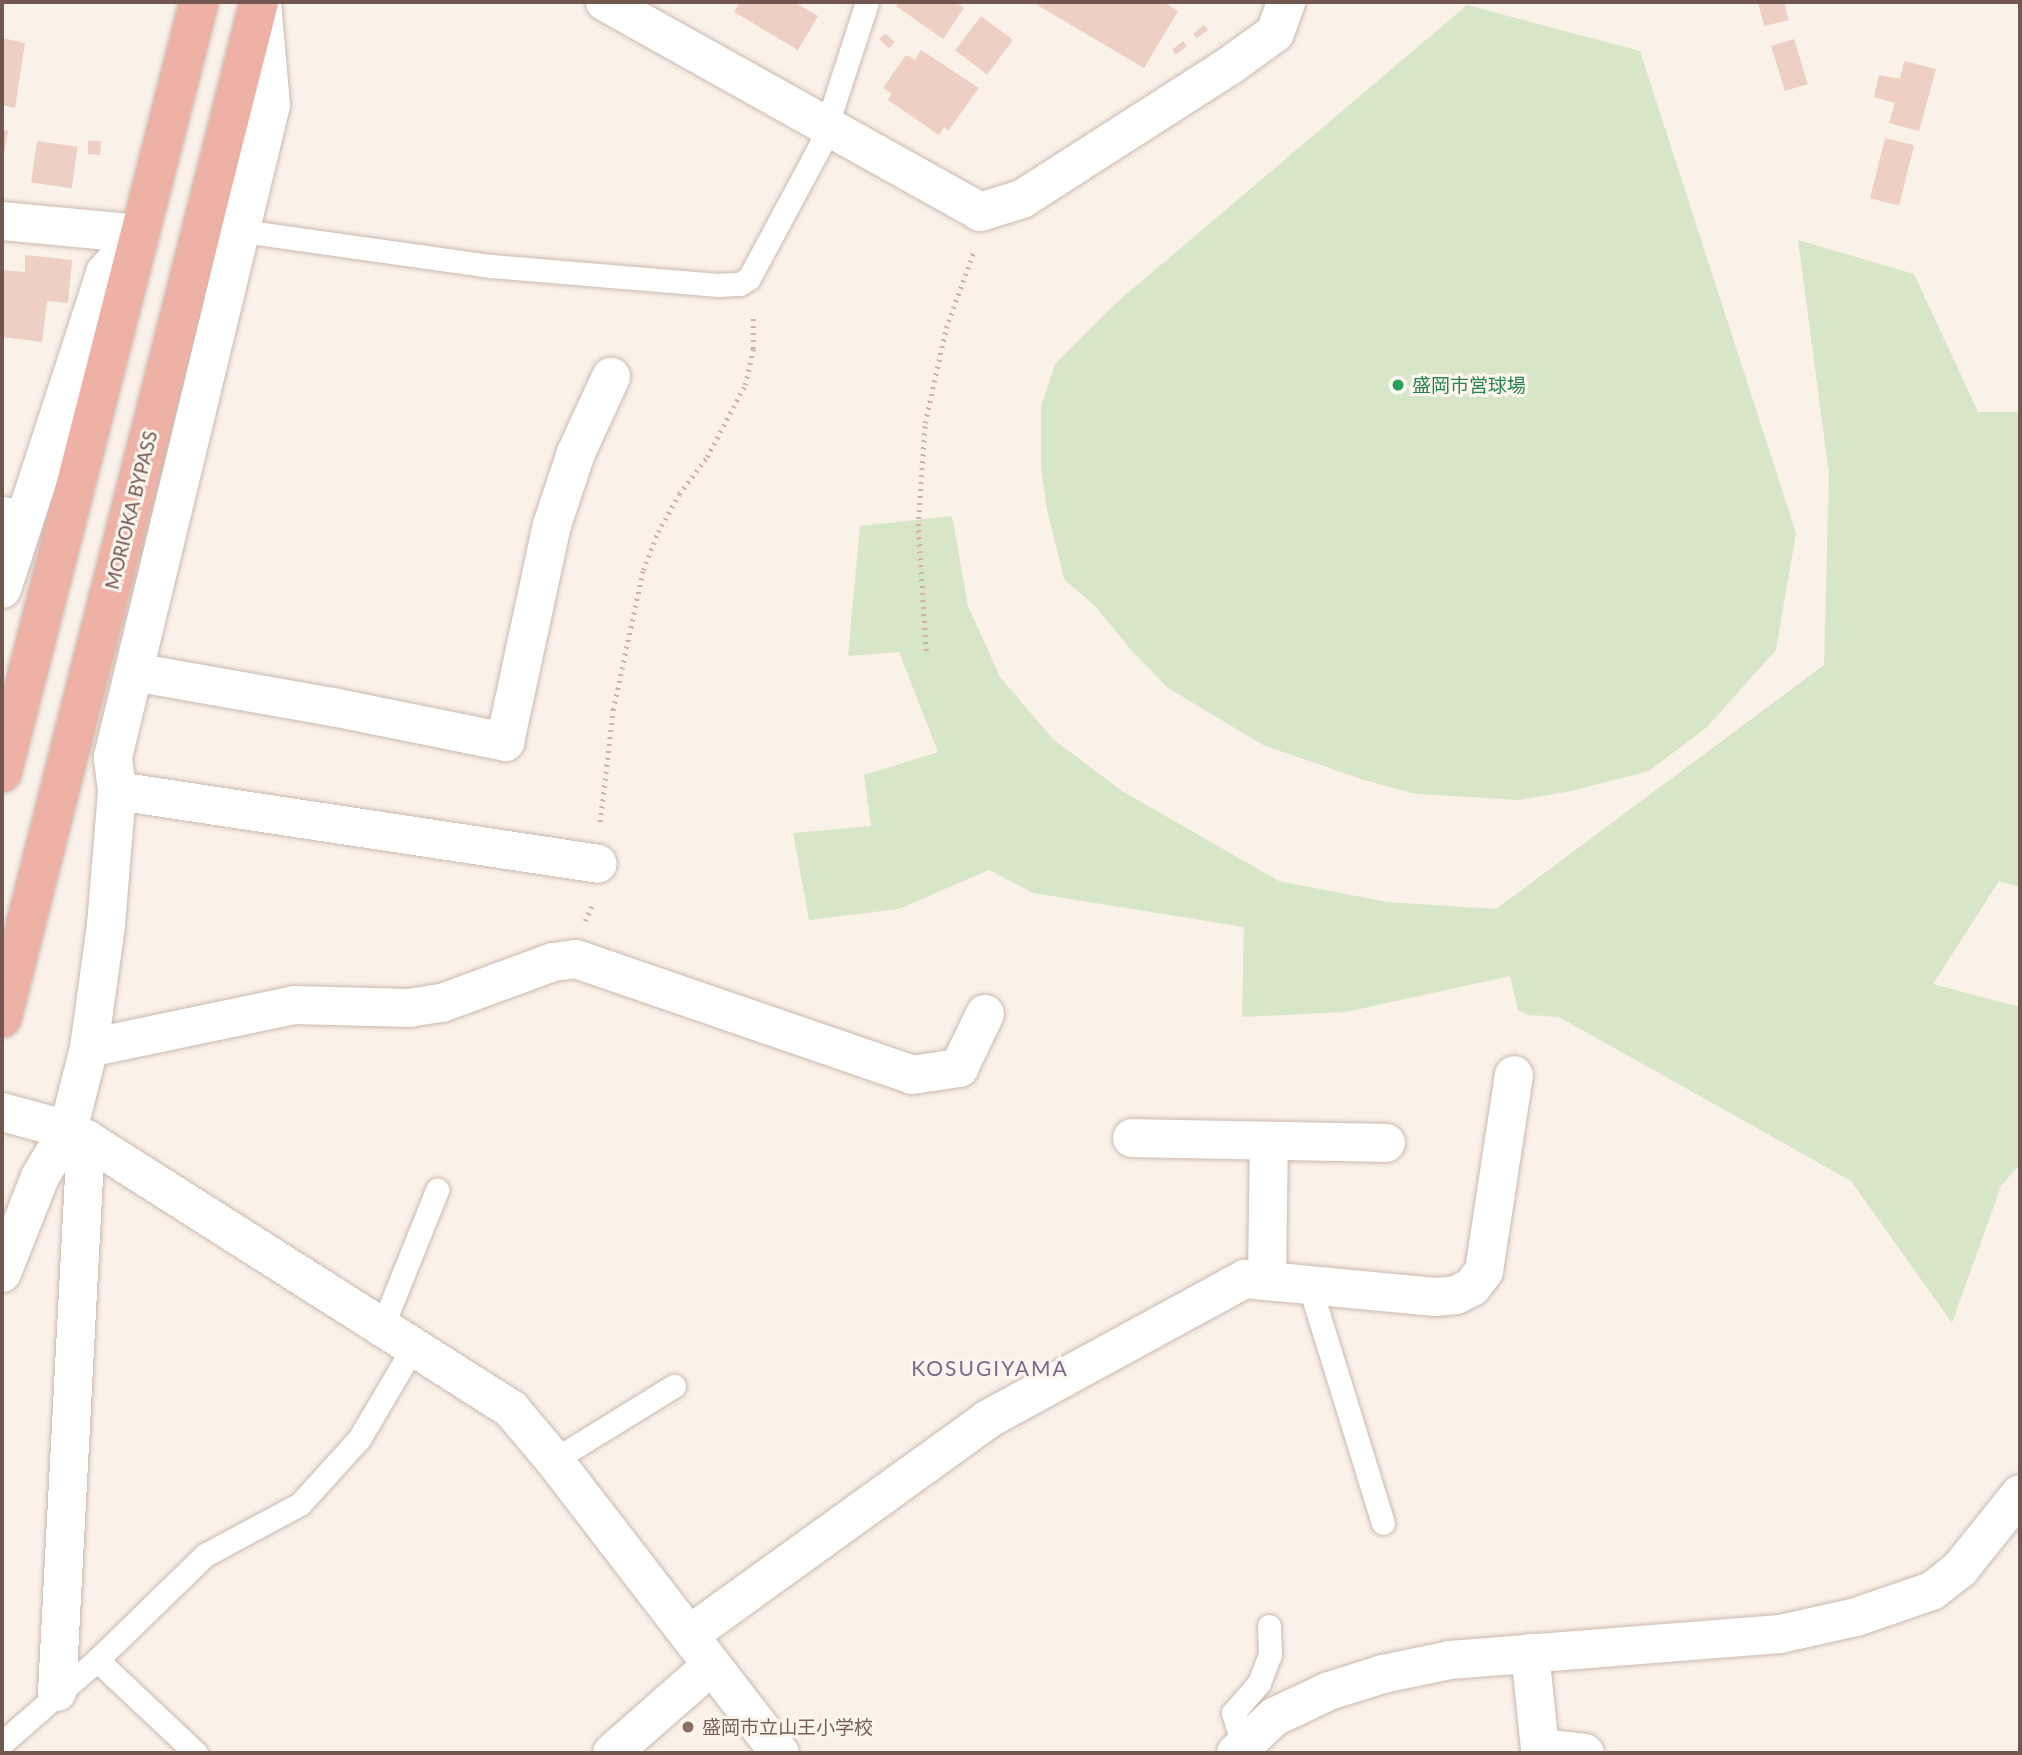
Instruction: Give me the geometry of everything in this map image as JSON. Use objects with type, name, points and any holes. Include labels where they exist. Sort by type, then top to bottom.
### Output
[{"type":"highway","points":[[2,773],[199,2]]},
{"type":"highway","name":"MORIOKA BYPASS","points":[[2,1018],[260,2]]},
{"type":"street","points":[[57,1692],[77,1134],[106,925],[117,791],[113,757],[271,105],[260,2]]},
{"type":"street","points":[[605,2],[980,212],[1022,199],[1228,67],[1275,33],[1286,2]]},
{"type":"street","points":[[2,221],[139,234]]},
{"type":"street","points":[[2,589],[15,510],[105,273],[139,234]]},
{"type":"street","points":[[134,673],[332,706],[505,742],[552,525],[576,453],[611,377]]},
{"type":"street","points":[[117,791],[597,864]]},
{"type":"street","points":[[89,1048],[294,1006],[409,1007],[442,1003],[553,962],[576,959],[912,1075],[959,1068],[985,1014]]},
{"type":"street","points":[[688,1635],[988,1419],[1245,1279],[1434,1297],[1456,1295],[1472,1287],[1485,1271],[1514,1075]]},
{"type":"street","points":[[16,1115],[77,1134],[511,1409],[554,1460],[710,1666],[780,1753]]},
{"type":"street","points":[[2,1273],[40,1177],[77,1134]]},
{"type":"street","points":[[1132,1138],[1386,1143]]},
{"type":"street","points":[[1267,1280],[1269,1141]]},
{"type":"street","points":[[1239,1749],[1275,1717],[1329,1691],[1384,1674],[1450,1660],[1780,1634],[1856,1617],[1932,1591],[1960,1569],[2020,1494]]},
{"type":"street","points":[[1530,1653],[1540,1748],[1586,1753]]},
{"type":"street","points":[[612,1753],[710,1666]]},
{"type":"lane","points":[[242,231],[491,266],[718,285],[740,284],[749,278],[820,146],[867,2]]},
{"type":"lane","points":[[2,1743],[57,1692],[97,1660],[205,1555],[300,1504],[359,1439],[398,1337],[437,1190]]},
{"type":"lane","points":[[1309,1284],[1383,1523]]},
{"type":"lane","points":[[554,1460],[674,1387]]},
{"type":"lane","points":[[1239,1749],[1233,1713],[1259,1683],[1270,1655],[1269,1626]]},
{"type":"lane","points":[[97,1660],[196,1753]]},
{"type":"path","points":[[926,651],[918,526],[925,423],[946,328],[978,242],[980,212]]},
{"type":"path","points":[[576,959],[578,934],[596,896],[602,789],[613,710],[633,609],[658,532],[679,494],[707,457],[745,385],[754,328],[749,278]]},
{"type":"green space","name":"盛岡市営球場","points":[[1467,5],[1640,51],[1796,533],[1776,650],[1706,728],[1649,771],[1571,791],[1519,800],[1416,794],[1364,780],[1263,745],[1168,688],[1131,650],[1096,607],[1064,579],[1047,510],[1041,467],[1041,406],[1055,364],[1116,303]]},
{"type":"green space","points":[[1798,240],[1914,274],[1978,412],[2020,412],[2020,887],[1999,881],[1933,984],[2020,1007],[2020,1164],[2001,1186],[1952,1323],[1851,1181],[1559,1017],[1528,1015],[1518,1010],[1510,976],[1346,1012],[1242,1017],[1244,927],[1033,893],[989,870],[899,909],[809,920],[793,833],[871,826],[864,775],[938,752],[899,652],[848,656],[860,526],[952,516],[968,606],[1000,677],[1053,739],[1122,791],[1279,881],[1387,902],[1496,909],[1824,665],[1829,474]]},
{"type":"building","points":[[740,2],[794,2],[818,16],[798,50],[734,12]]},
{"type":"building","points":[[899,2],[955,2],[964,8],[943,39],[896,6]]},
{"type":"building","points":[[1032,2],[1163,2],[1178,11],[1144,68]]},
{"type":"building","points":[[1758,2],[1784,2],[1789,20],[1764,26]]},
{"type":"building","points":[[981,16],[1013,40],[987,74],[955,50]]},
{"type":"building","points":[[1204,25],[1208,30],[1197,38],[1193,34]]},
{"type":"building","points":[[885,34],[895,42],[889,48],[879,39]]},
{"type":"building","points":[[2,38],[25,43],[15,108],[2,105]]},
{"type":"building","points":[[1794,39],[1808,84],[1785,91],[1771,46]]},
{"type":"building","points":[[1183,41],[1187,46],[1176,54],[1172,50]]},
{"type":"building","points":[[921,50],[979,88],[948,131],[944,127],[939,135],[888,100],[892,94],[883,88],[906,55],[915,60]]},
{"type":"building","points":[[1904,61],[1936,69],[1919,131],[1889,123],[1895,103],[1874,97],[1879,75],[1900,79]]},
{"type":"building","points":[[2,130],[8,131],[3,158],[2,158]]},
{"type":"building","points":[[1885,138],[1914,145],[1899,205],[1870,198]]},
{"type":"building","points":[[37,141],[78,147],[72,188],[31,183]]},
{"type":"building","points":[[88,141],[101,141],[100,155],[88,154]]},
{"type":"building","points":[[25,255],[72,260],[68,303],[47,301],[42,342],[2,337],[2,270],[25,272]]},
{"type":"place","name":"盛岡市営球場","points":[[1398,385]]},
{"type":"place","name":"盛岡市立山王小学校","points":[[688,1727]]},
{"type":"district","name":"KOSUGIYAMA","points":[[990,1368]]}]
